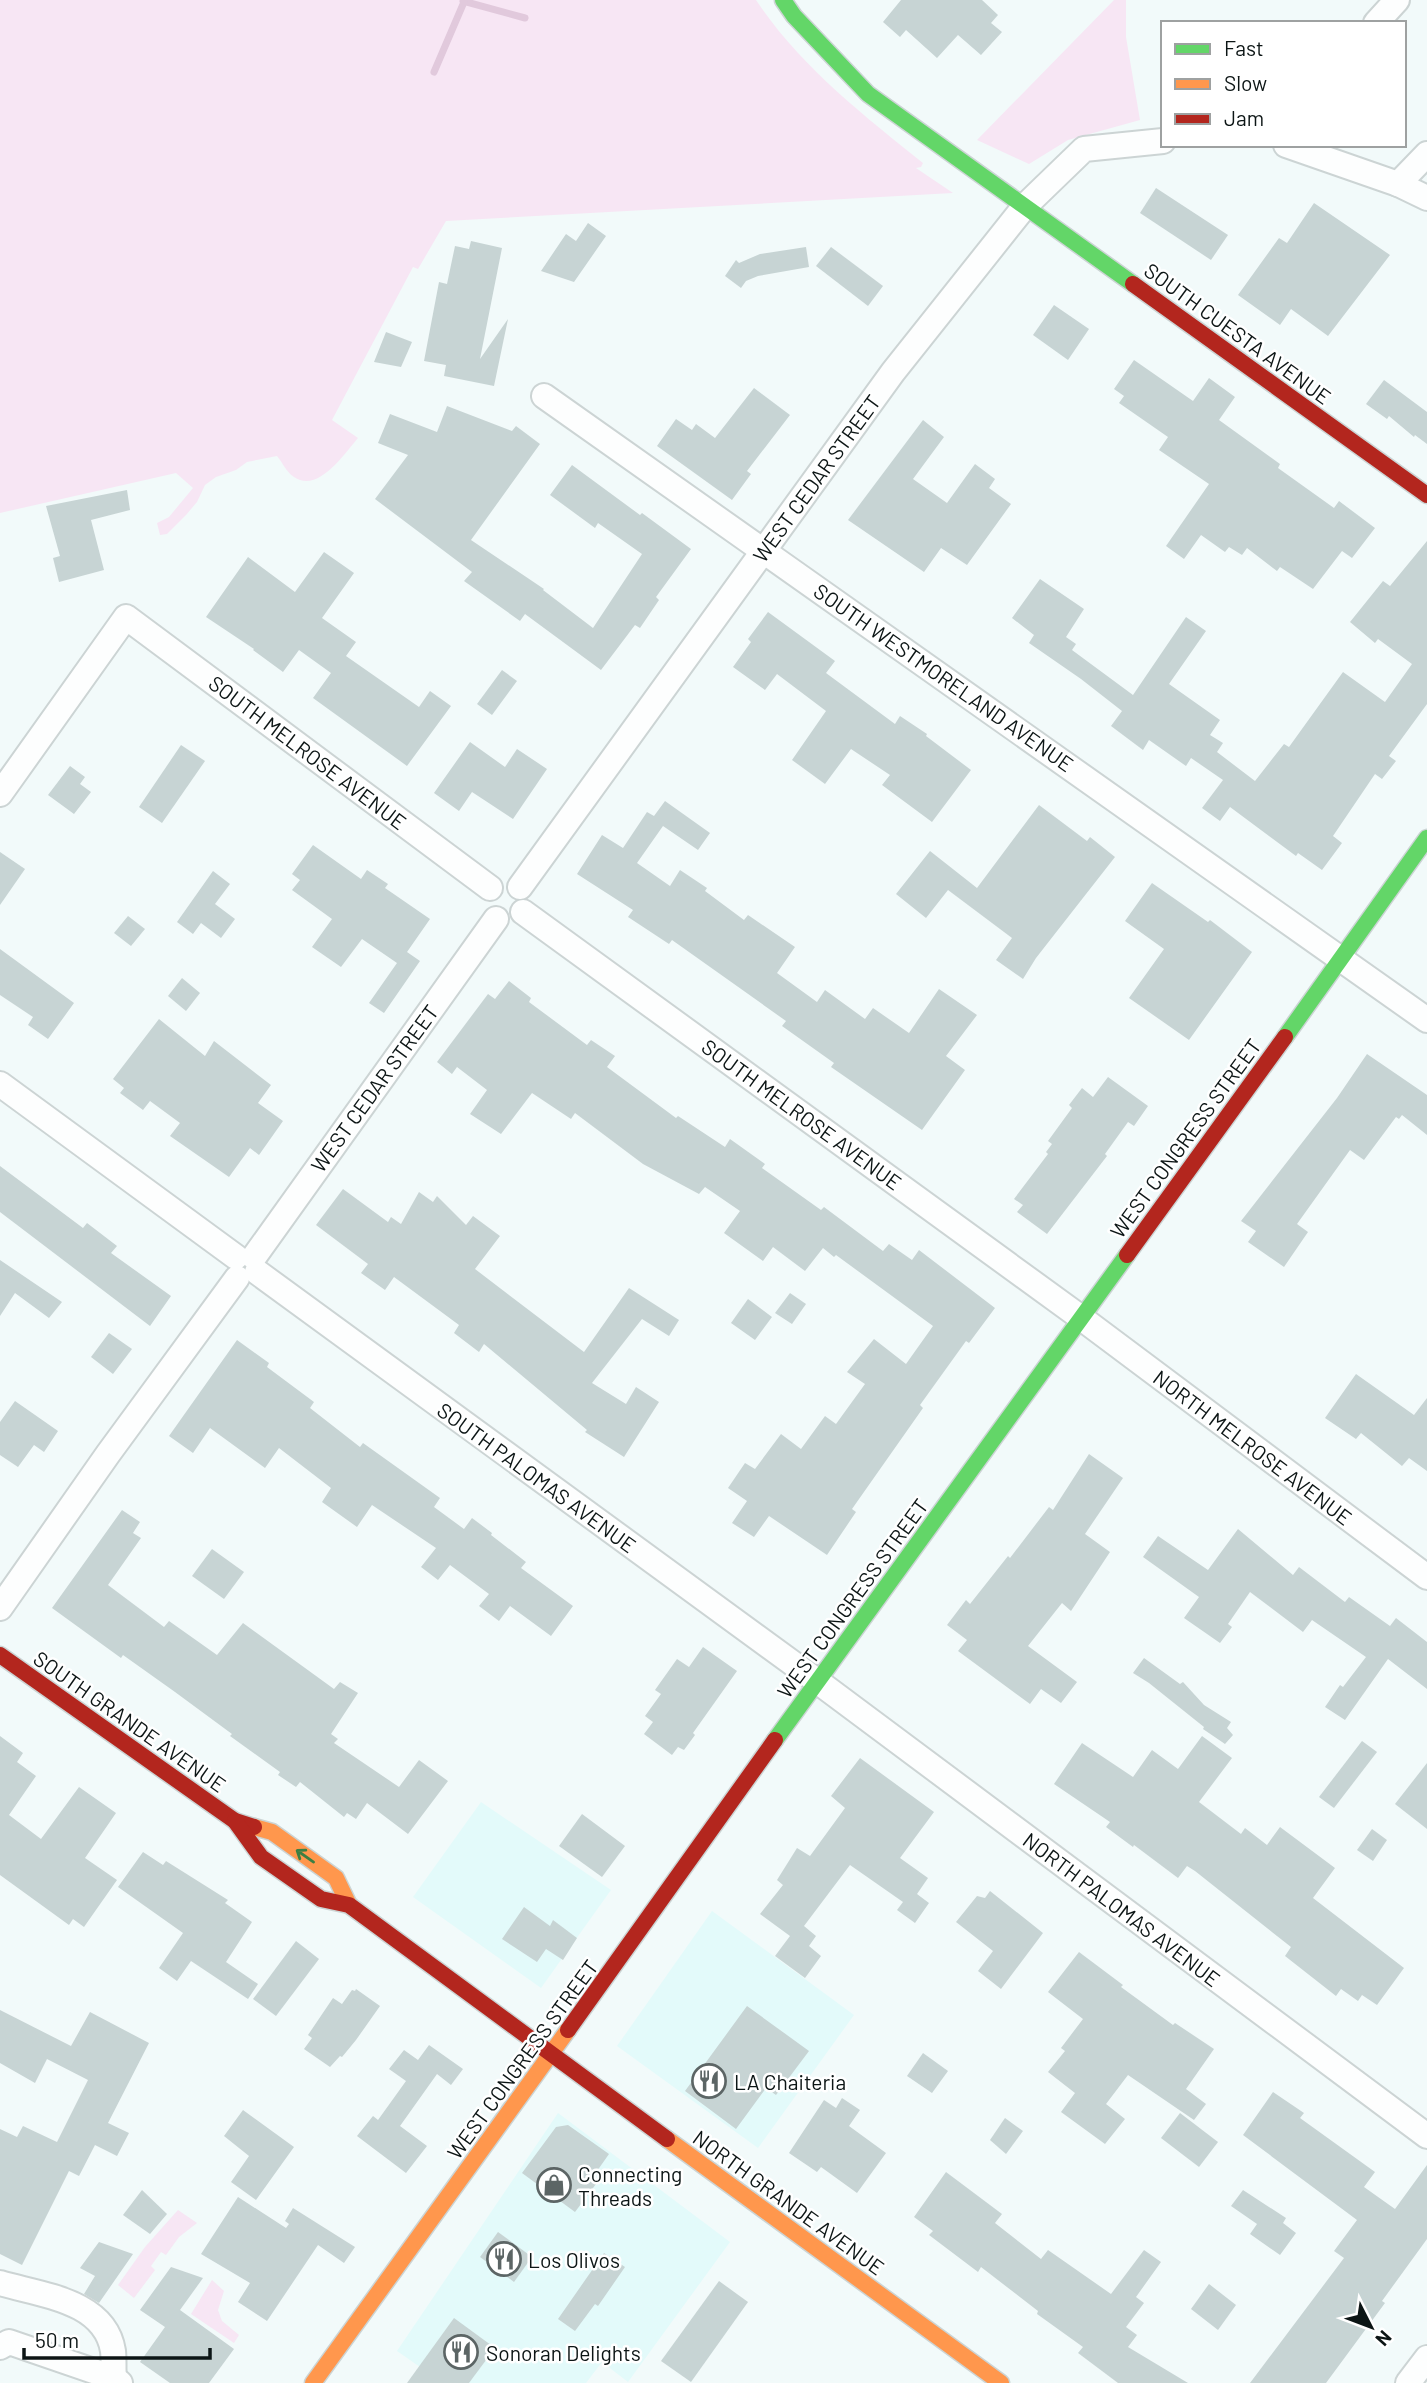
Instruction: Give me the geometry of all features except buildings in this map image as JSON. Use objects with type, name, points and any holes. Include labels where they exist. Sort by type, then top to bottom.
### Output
[{"type":"main road","name":"SOUTH CUESTA AVENUE","points":[[783,0],[794,16],[868,94],[1427,495]]},
{"type":"main road","name":"WEST CONGRESS STREET","points":[[313,2383],[552,2055],[1080,1317],[1343,959],[1427,838]]},
{"type":"main road","name":"SOUTH GRANDE AVENUE","points":[[0,1654],[235,1821]]},
{"type":"main road","points":[[235,1821],[261,1857],[321,1899],[349,1905],[552,2055]]},
{"type":"main road","points":[[235,1821],[272,1832],[336,1878],[349,1905]]},
{"type":"main road","name":"NORTH GRANDE AVENUE","points":[[552,2055],[1000,2383]]},
{"type":"street","points":[[1378,21],[1397,0]]},
{"type":"street","name":"WEST CEDAR STREET","points":[[520,887],[893,372],[1025,206],[1084,149],[1161,142]]},
{"type":"street","points":[[1292,147],[1398,184],[1427,198]]},
{"type":"street","points":[[1398,184],[1427,154]]},
{"type":"street","name":"SOUTH WESTMORELAND AVENUE","points":[[544,396],[1427,1020]]},
{"type":"street","name":"SOUTH MELROSE AVENUE","points":[[0,794],[126,617],[490,888]]},
{"type":"street","points":[[505,881],[520,887],[526,902],[523,912],[519,917],[508,921],[496,919],[486,905],[490,888],[505,881]]},
{"type":"street","name":"SOUTH MELROSE AVENUE","points":[[523,912],[1080,1317]]},
{"type":"street","name":"WEST CEDAR STREET","points":[[0,1608],[108,1454],[496,919]]},
{"type":"street","name":"SOUTH PALOMAS AVENUE","points":[[0,1084],[817,1681]]},
{"type":"street","name":"NORTH MELROSE AVENUE","points":[[1080,1317],[1427,1577]]},
{"type":"street","name":"NORTH PALOMAS AVENUE","points":[[817,1681],[1427,2136]]},
{"type":"street","points":[[0,2283],[77,2305],[102,2323],[113,2350],[117,2381],[9,2342],[0,2347]]},
{"type":"street","points":[[1408,2383],[1427,2358]]},
{"type":"shaded area","points":[[0,0],[756,0],[773,24],[812,68],[923,163],[916,168],[953,193],[446,221],[418,269],[413,267],[332,420],[358,438],[330,470],[321,476],[303,481],[294,477],[277,456],[247,462],[205,485],[197,502],[186,515],[167,534],[160,535],[157,523],[169,517],[193,488],[176,473],[0,513]]},
{"type":"shaded area","points":[[1114,0],[1126,0],[1126,37],[1140,120],[1068,140],[1029,164],[977,140]]},
{"type":"shaded area","points":[[481,1802],[611,1890],[541,1988],[413,1897]]},
{"type":"shaded area","points":[[712,1911],[854,2015],[758,2148],[617,2046]]},
{"type":"shaded area","points":[[558,2113],[730,2242],[628,2382],[602,2362],[586,2383],[443,2383],[397,2351]]},
{"type":"shaded area","points":[[178,2210],[197,2223],[179,2237],[166,2255],[161,2252],[151,2266],[155,2270],[134,2298],[118,2285],[145,2247]]},
{"type":"shaded area","points":[[212,2280],[224,2291],[218,2310],[222,2321],[239,2335],[234,2343],[191,2314]]},
{"type":"waterway","points":[[463,1],[525,18]]},
{"type":"waterway","points":[[434,72],[464,2]]},
{"type":"traffic: fast","points":[[783,0],[794,16],[868,94],[1133,284]]},
{"type":"traffic: fast","points":[[1285,1037],[1427,838]]},
{"type":"traffic: fast","points":[[775,1740],[1127,1255]]},
{"type":"traffic: slow","points":[[254,1827],[272,1832],[336,1878],[349,1905]]},
{"type":"traffic: slow","points":[[313,2383],[568,2030]]},
{"type":"traffic: slow","points":[[667,2139],[1001,2383]]},
{"type":"traffic: jam","points":[[1133,284],[1427,495]]},
{"type":"traffic: jam","points":[[1127,1255],[1285,1037]]},
{"type":"traffic: jam","points":[[0,1655],[235,1821],[254,1827]]},
{"type":"traffic: jam","points":[[568,2030],[775,1740]]},
{"type":"traffic: jam","points":[[235,1821],[261,1857],[321,1899],[349,1905],[667,2139]]},
{"type":"place","name":"LA Chaiteria","points":[[709,2081]]},
{"type":"place","name":"Connecting Threads","points":[[554,2185]]},
{"type":"place","name":"Los Olivos","points":[[504,2259]]},
{"type":"place","name":"Sonoran Delights","points":[[461,2352]]}]
